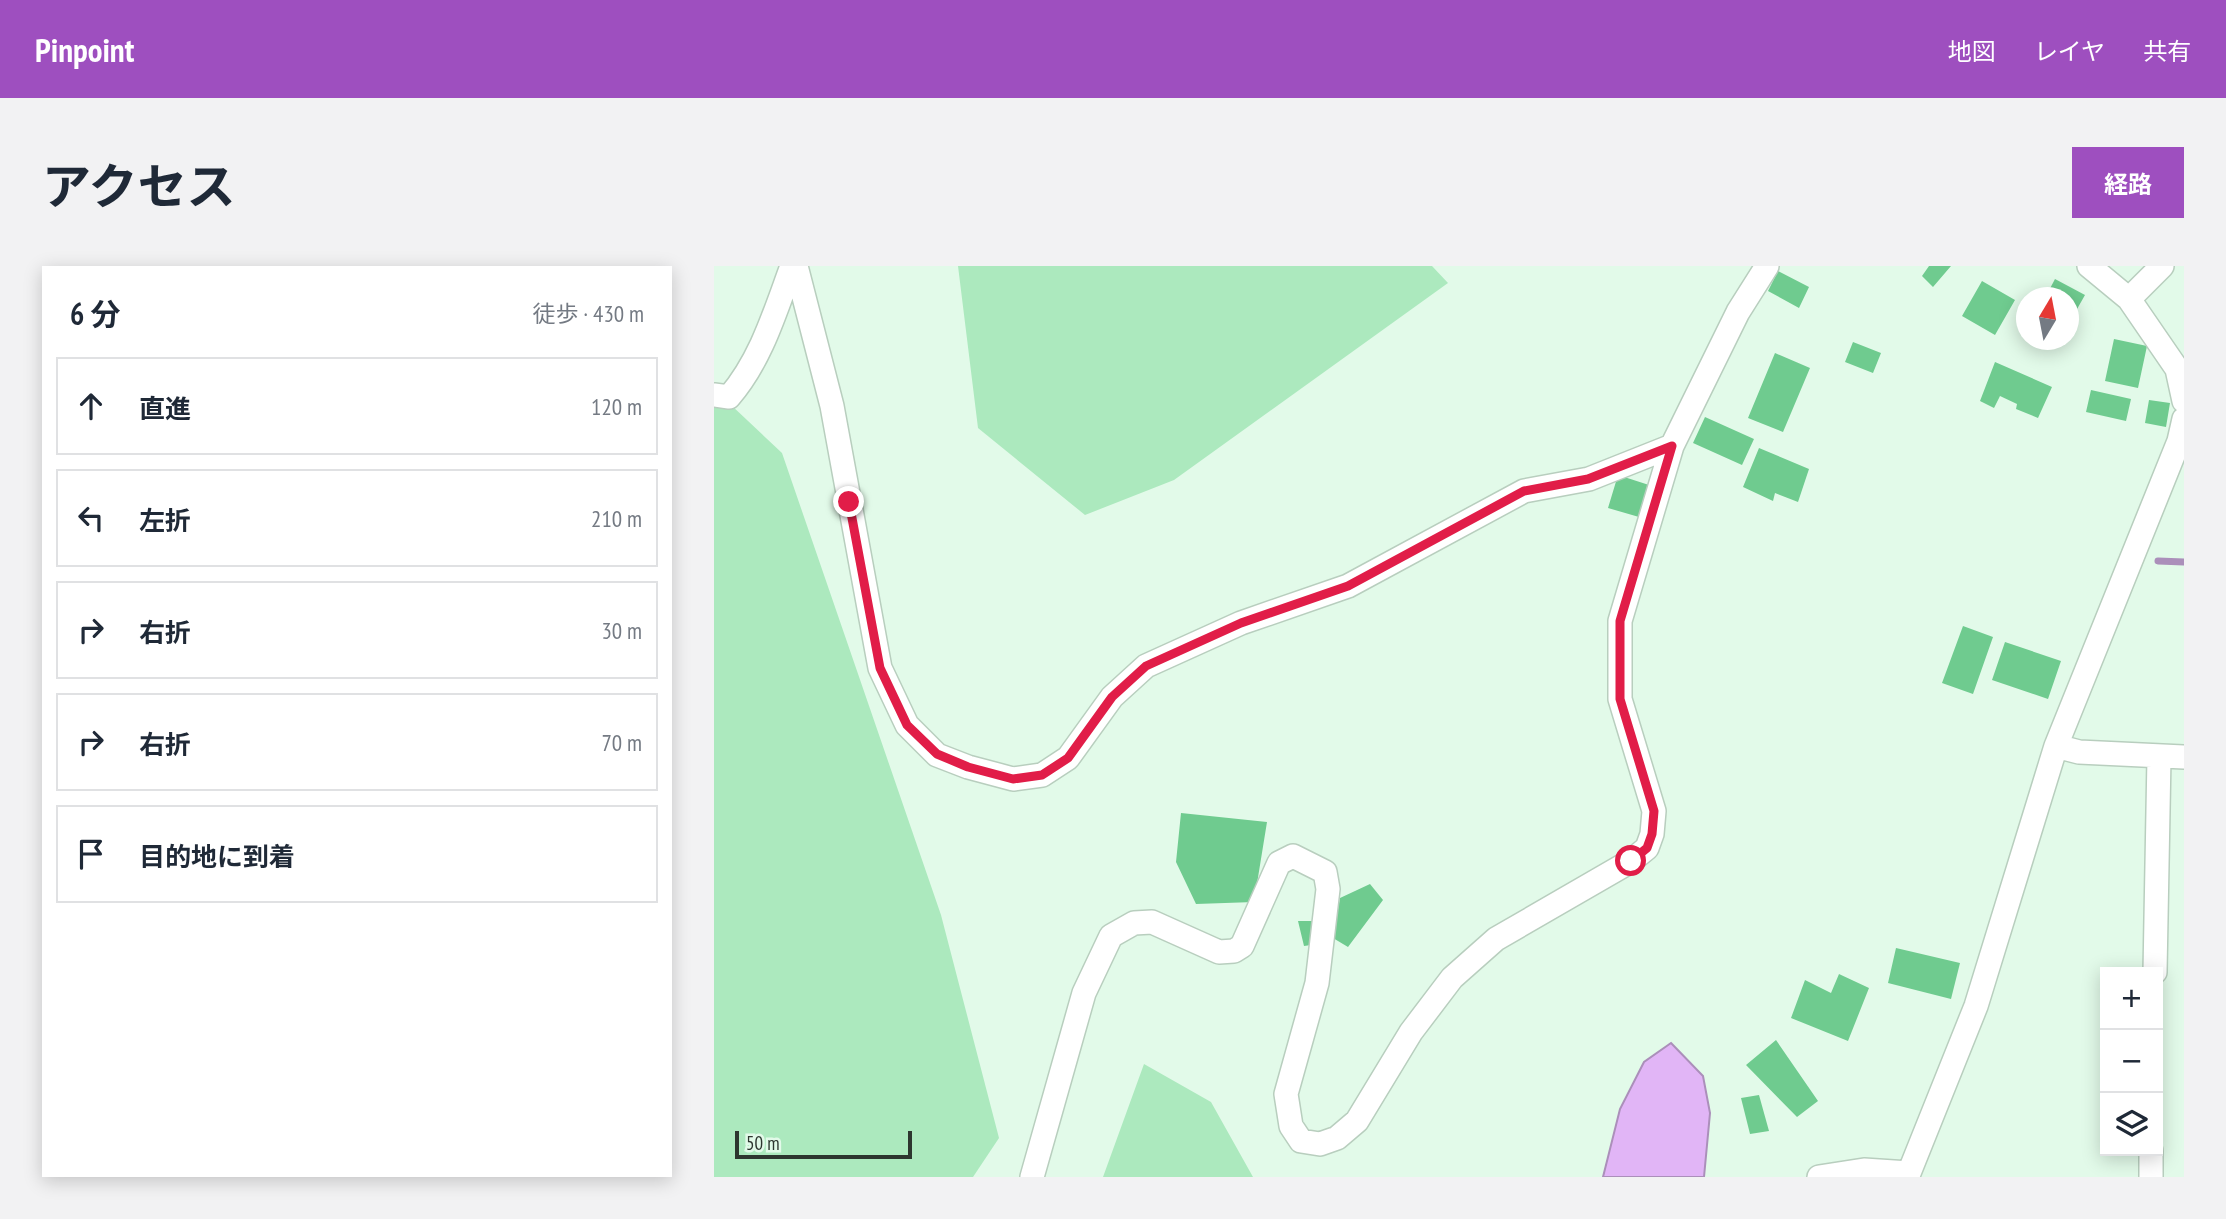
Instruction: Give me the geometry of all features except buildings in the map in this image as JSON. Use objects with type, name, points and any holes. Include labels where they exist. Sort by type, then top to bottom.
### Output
[{"type":"street","points":[[714,395],[729,397],[742,382],[764,341],[794,266]]},
{"type":"street","points":[[794,266],[832,407],[880,668],[907,725],[937,754],[968,767],[1013,779],[1042,775],[1068,758],[1112,697],[1146,666],[1241,623],[1348,586],[1524,491],[1588,479],[1672,446]]},
{"type":"street","points":[[1032,1177],[1084,993],[1111,936],[1133,923],[1152,922],[1219,952],[1234,951],[1242,946],[1279,863],[1293,856],[1325,872],[1328,889],[1317,983],[1286,1094],[1291,1126],[1301,1141],[1320,1144],[1337,1138],[1357,1121],[1411,1032],[1452,978],[1496,939],[1631,861],[1647,848],[1652,834],[1654,811],[1620,699],[1620,621],[1672,446],[1738,312],[1767,266]]},
{"type":"street","points":[[2090,266],[2130,299],[2177,369],[2184,401]]},
{"type":"street","points":[[2130,299],[2162,266]]},
{"type":"street","points":[[1819,1177],[1864,1170],[1910,1175],[1976,1006],[2056,746],[2179,441],[2184,419]]},
{"type":"street","points":[[2056,746],[2079,752],[2184,757]]},
{"type":"street","points":[[2155,967],[2159,757]]},
{"type":"street","points":[[2151,1156],[2151,1177]]},
{"type":"green space","points":[[958,266],[1432,266],[1448,283],[1174,480],[1085,515],[978,428]]},
{"type":"green space","points":[[714,389],[782,453],[941,915],[999,1138],[973,1177],[714,1177]]},
{"type":"green space","points":[[1144,1064],[1211,1102],[1253,1177],[1103,1177]]},
{"type":"shaded area","points":[[1671,1043],[1703,1076],[1710,1113],[1704,1177],[1603,1177],[1620,1109],[1644,1062]]},
{"type":"waterway","points":[[2158,561],[2184,562]]},
{"type":"route","points":[[849,502],[880,668],[907,725],[937,754],[968,767],[1013,779],[1042,775],[1068,758],[1112,697],[1146,666],[1241,623],[1348,586],[1524,491],[1588,479],[1672,446],[1620,621],[1620,699],[1654,811],[1652,834],[1647,848],[1631,861]]}]
